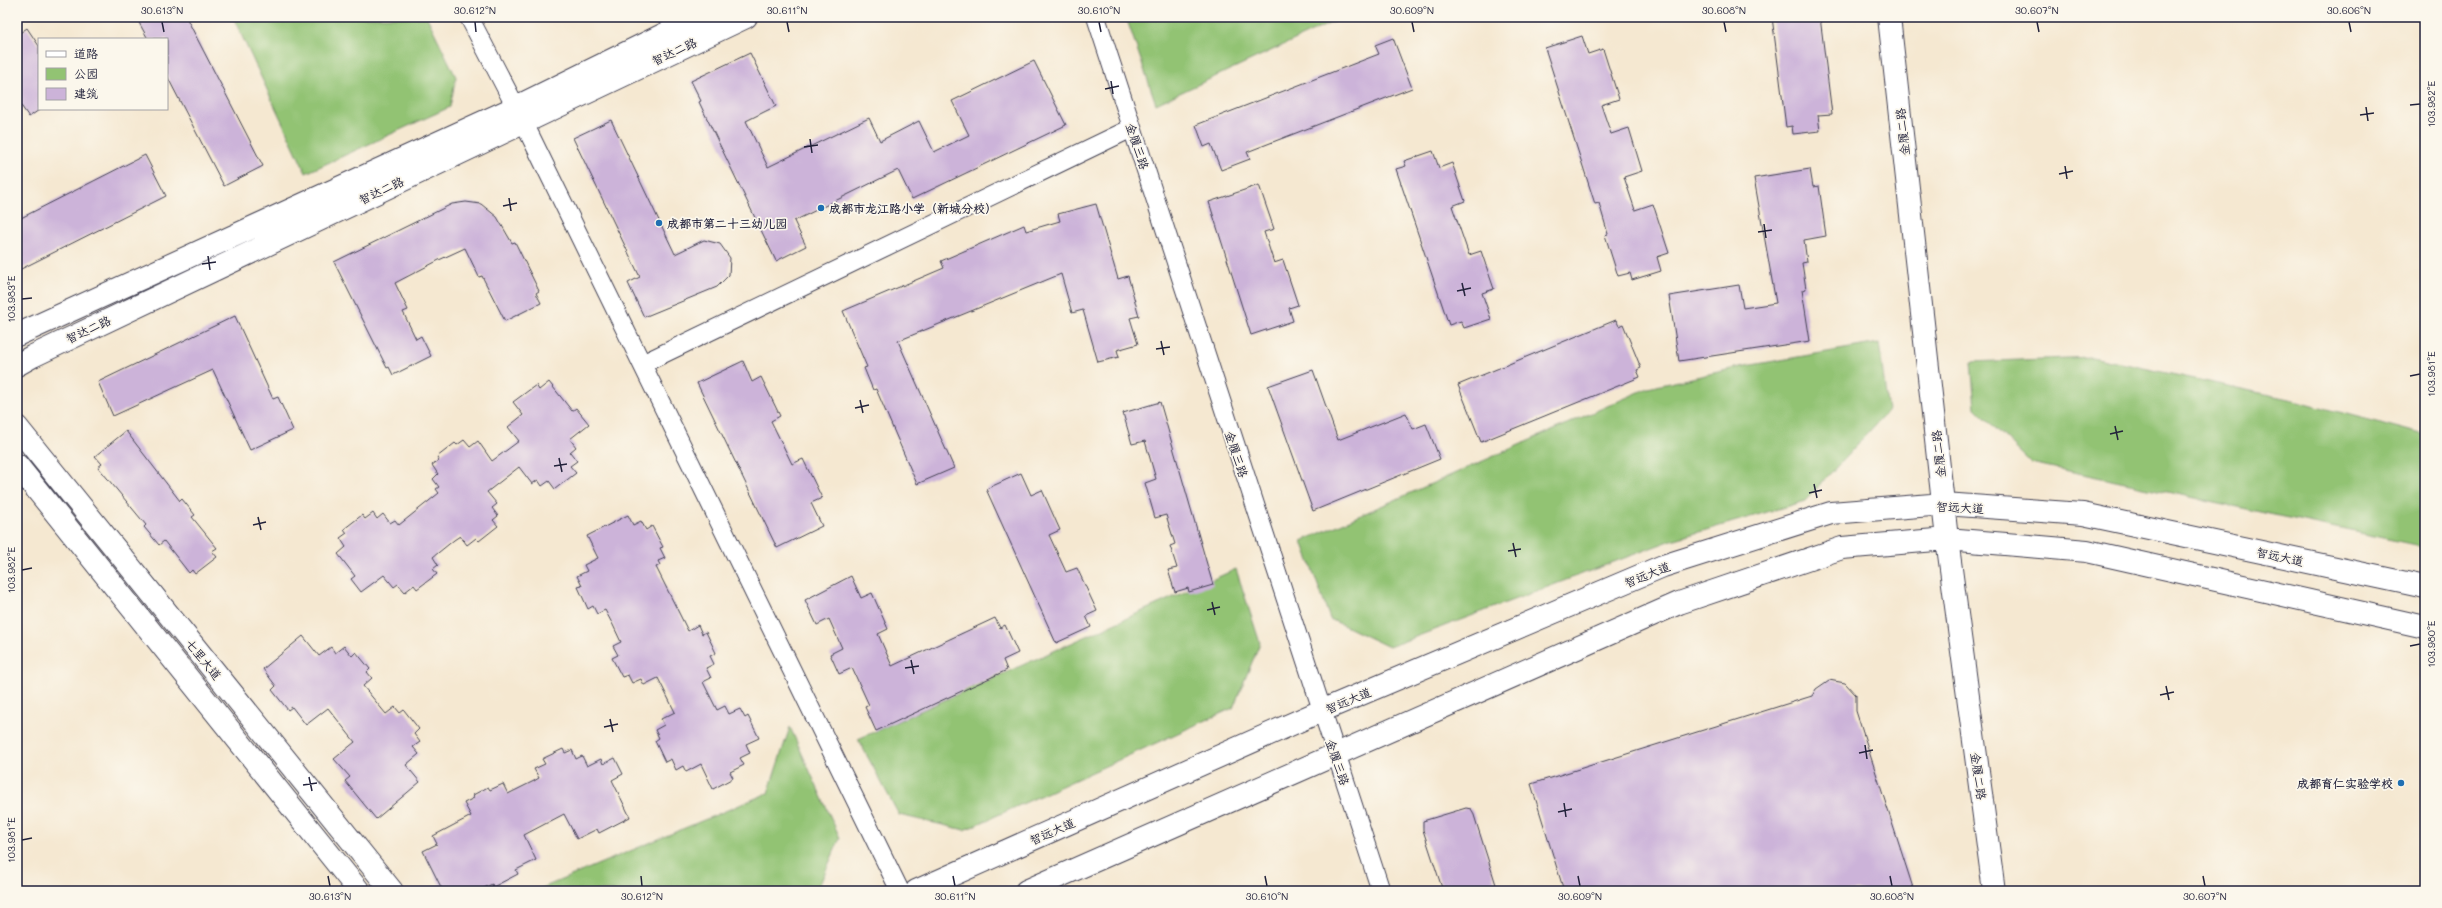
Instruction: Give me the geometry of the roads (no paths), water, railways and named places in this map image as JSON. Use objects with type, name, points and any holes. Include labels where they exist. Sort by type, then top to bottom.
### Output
[{"type":"main road","name":"智达二路","points":[[17,365],[32,356],[520,115],[699,17]]},
{"type":"main road","name":"智达二路","points":[[17,335],[746,17]]},
{"type":"main road","name":"金履二路","points":[[1890,17],[1947,539],[1994,891]]},
{"type":"main road","name":"七里大道","points":[[17,427],[392,891]]},
{"type":"main road","name":"七里大道","points":[[17,465],[359,891]]},
{"type":"main road","name":"智远大道","points":[[916,891],[1321,711],[1663,566],[1831,513],[1944,504],[2083,514],[2425,587]]},
{"type":"main road","points":[[1026,891],[1679,603],[1842,548],[1947,539],[2087,551],[2425,627]]},
{"type":"street","points":[[469,17],[520,115],[900,891]]},
{"type":"street","name":"金履三路","points":[[1096,17],[1380,891]]},
{"type":"street","points":[[642,364],[1132,128]]},
{"type":"place","name":"成都市龙江路小学（新城分校）","points":[[821,208]]},
{"type":"place","name":"成都市第二十三幼儿园","points":[[659,223]]},
{"type":"place","name":"成都育仁实验学校","points":[[2401,783]]}]
